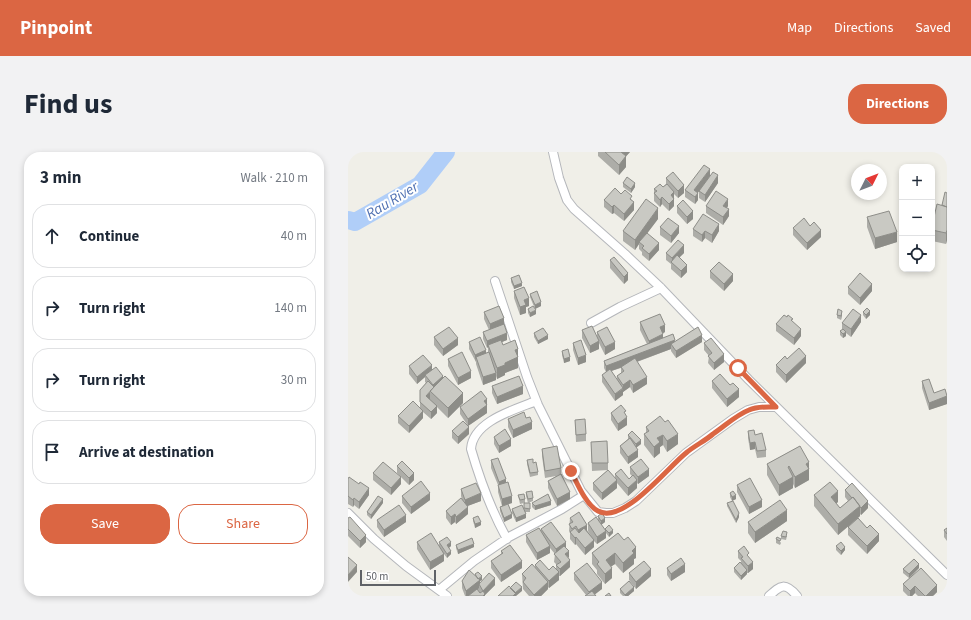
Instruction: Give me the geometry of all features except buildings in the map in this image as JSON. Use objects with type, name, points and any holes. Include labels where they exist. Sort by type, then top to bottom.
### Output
[{"type":"street","points":[[553,152],[559,178],[567,200],[574,210],[625,254],[661,288],[776,407],[947,575]]},
{"type":"street","points":[[496,281],[536,401],[584,495],[598,512],[613,513],[636,501],[686,453],[748,410],[759,407],[776,407]]},
{"type":"street","points":[[591,324],[620,307],[661,288]]},
{"type":"street","points":[[507,538],[494,513],[481,480],[471,445],[476,434],[490,421],[536,401]]},
{"type":"street","points":[[439,590],[474,561],[507,538],[562,509],[584,495]]},
{"type":"street","points":[[348,513],[374,539],[416,574],[447,596]]},
{"type":"street","points":[[769,596],[778,588],[784,586],[797,596]]},
{"type":"waterway","name":"Rau River","points":[[348,220],[355,222],[420,185],[446,152]]},
{"type":"route","points":[[571,471],[581,491],[598,512],[613,513],[625,508],[636,501],[686,453],[733,419],[748,410],[759,407],[776,407],[738,368]]}]
